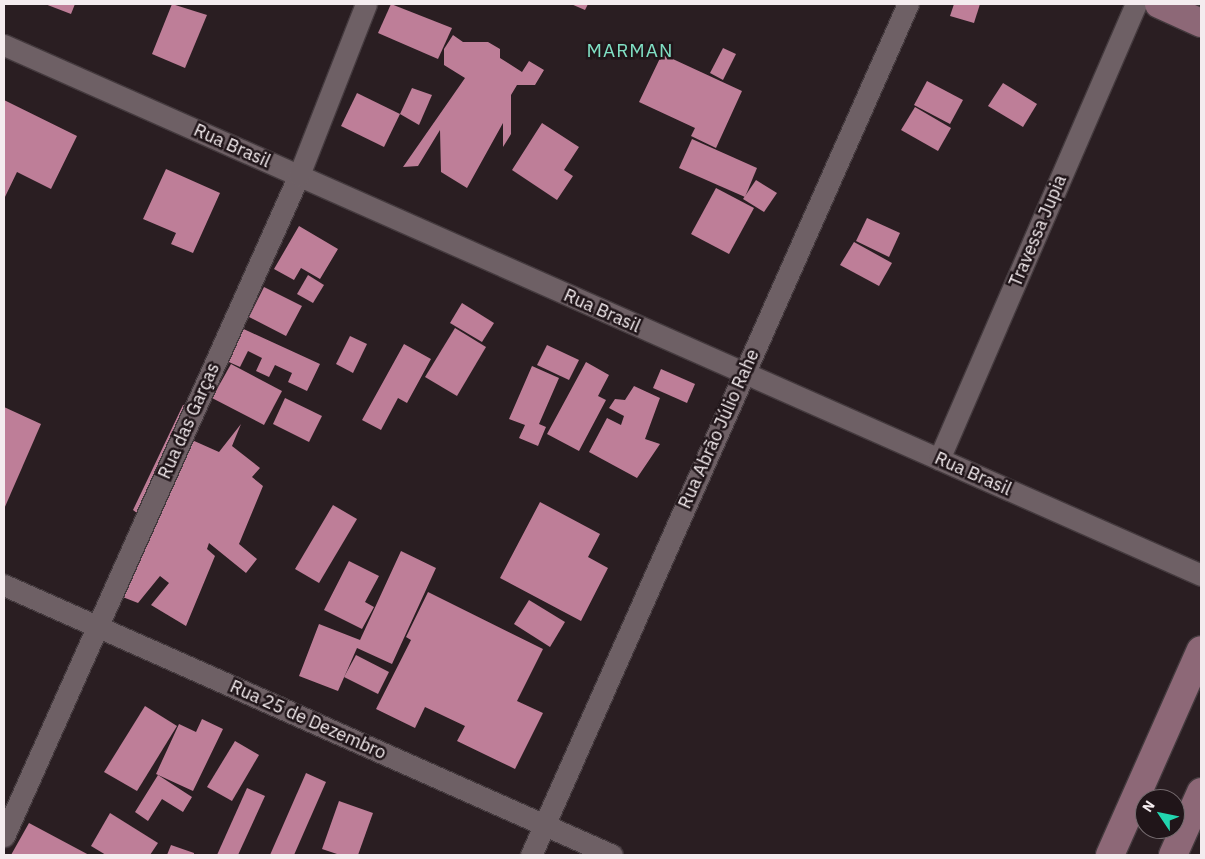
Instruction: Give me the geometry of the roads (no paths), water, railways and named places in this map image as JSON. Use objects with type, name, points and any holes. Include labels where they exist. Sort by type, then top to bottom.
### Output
[{"type":"main road","points":[[1159,4],[1201,23]]},
{"type":"main road","points":[[1110,855],[1201,650]]},
{"type":"main road","points":[[1173,855],[1194,829],[1201,792]]},
{"type":"street","name":"Rua das Garças","points":[[4,836],[298,175],[366,4]]},
{"type":"street","name":"Rua Abrão Júlio Rahe","points":[[531,855],[908,4]]},
{"type":"street","name":"Travessa Jupia","points":[[939,459],[1136,4]]},
{"type":"street","name":"Rua Brasil","points":[[4,45],[743,374],[1201,575]]},
{"type":"street","name":"Rua 25 de Dezembro","points":[[4,585],[612,855]]},
{"type":"district","name":"MARMAN","points":[[630,51]]}]
